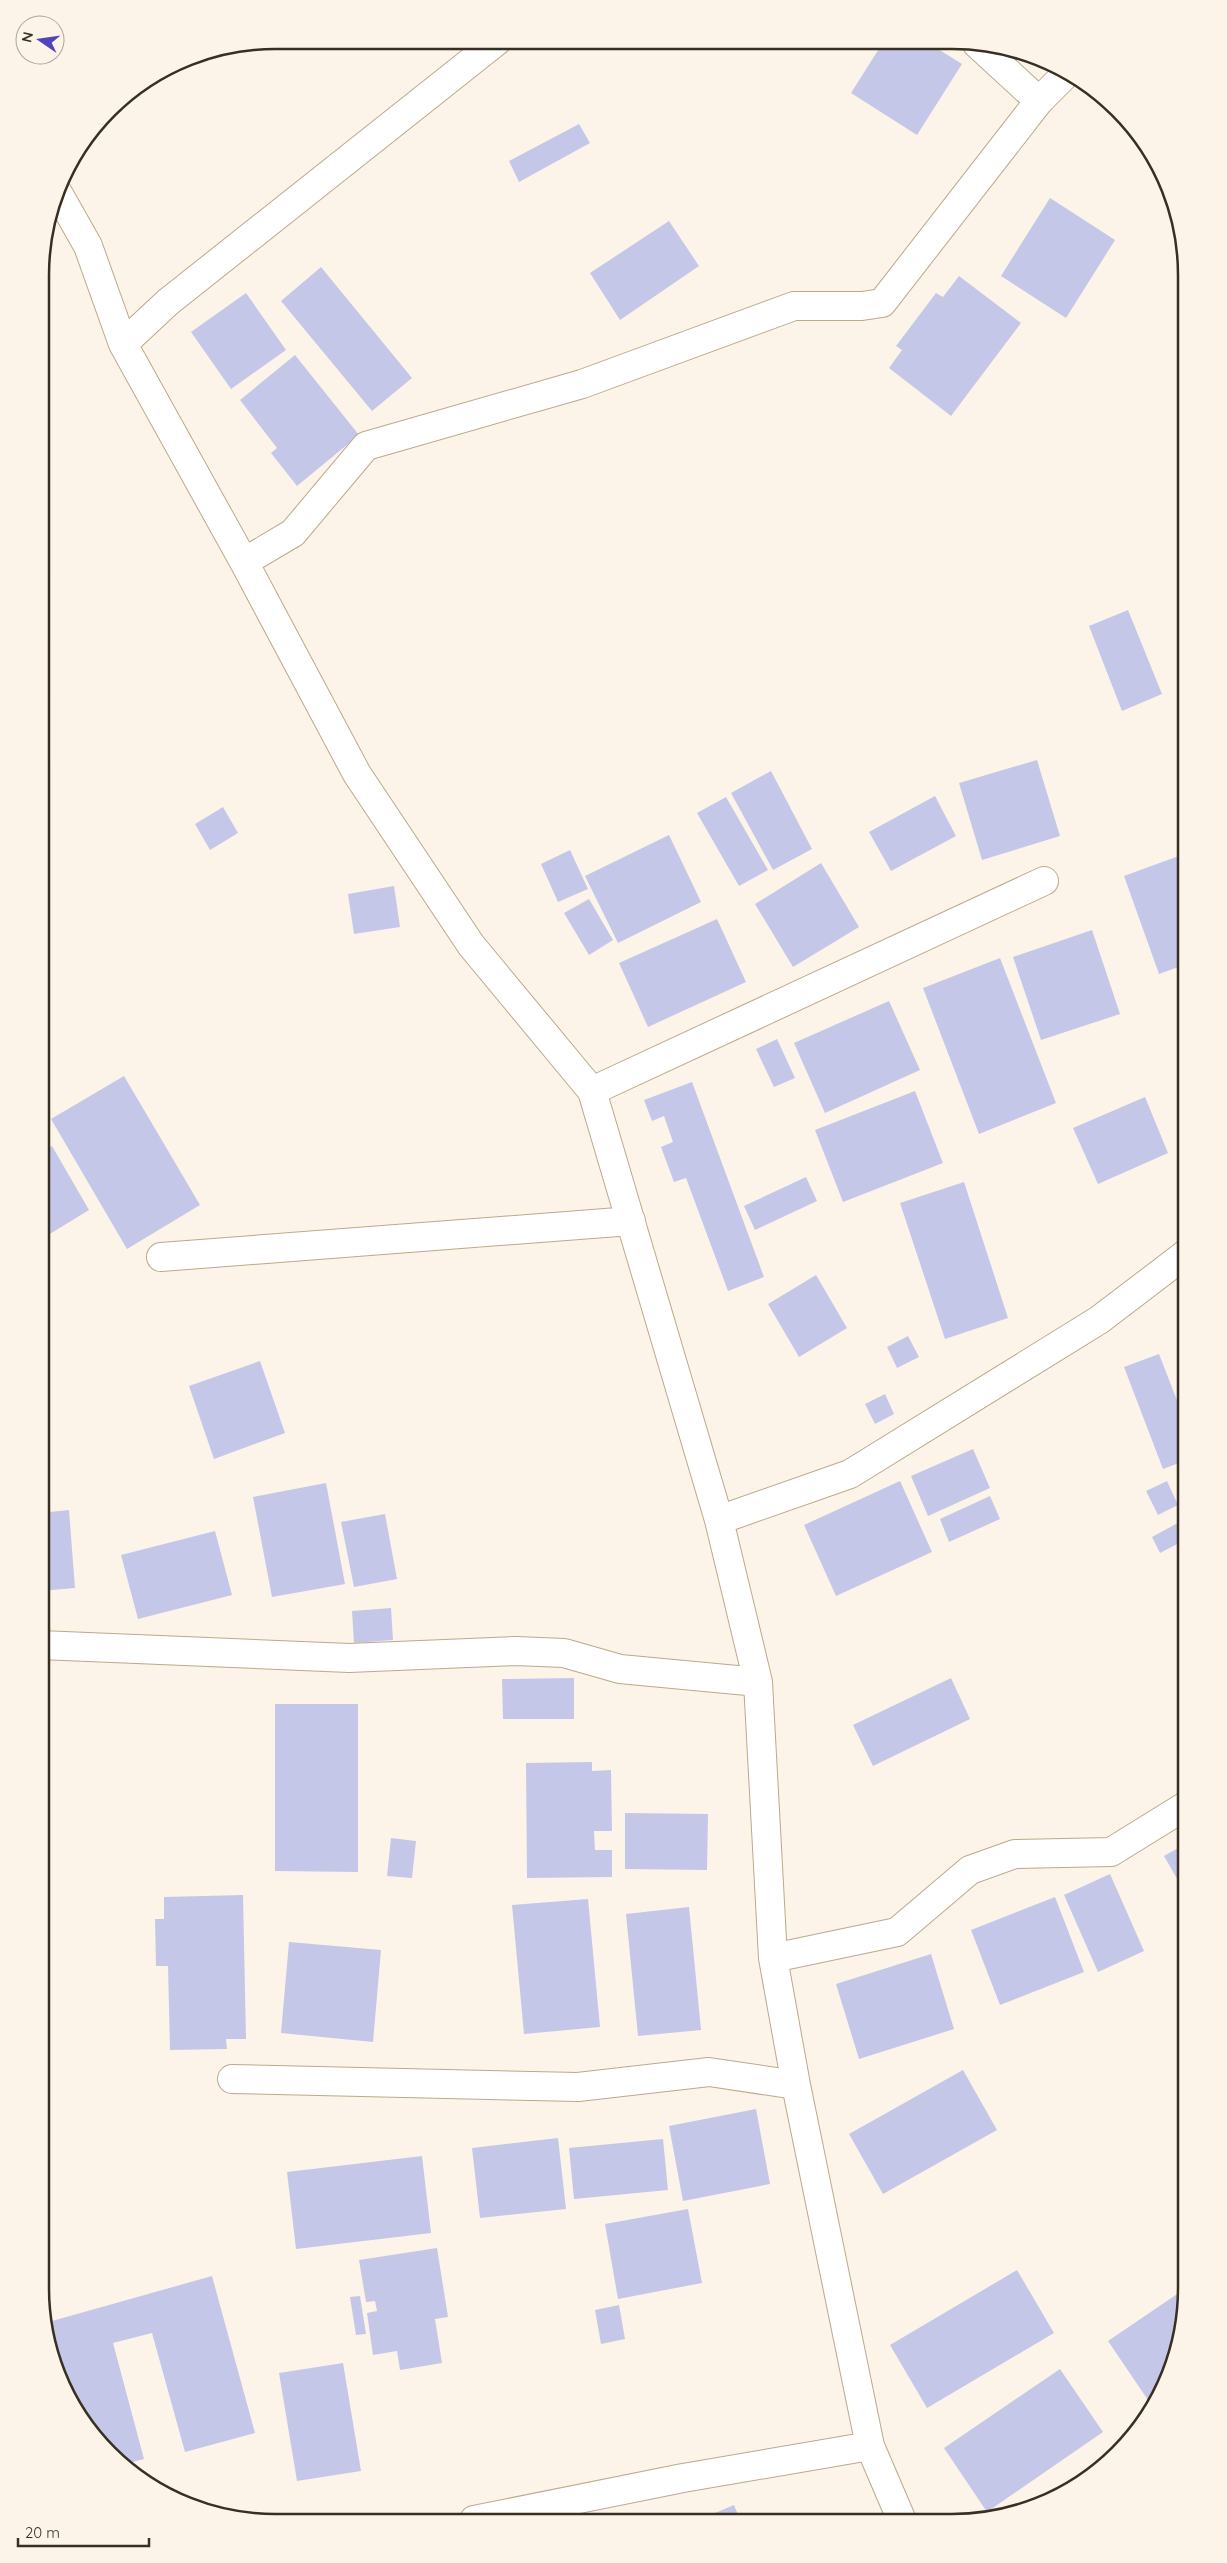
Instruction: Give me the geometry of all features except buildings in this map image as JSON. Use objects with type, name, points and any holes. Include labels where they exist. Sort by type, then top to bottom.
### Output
[{"type":"street","points":[[122,344],[168,302],[487,49]]},
{"type":"street","points":[[985,51],[1040,101]]},
{"type":"street","points":[[244,562],[293,533],[366,446],[582,384],[794,306],[862,306],[882,303],[1040,101],[1063,78]]},
{"type":"street","points":[[62,200],[88,246],[122,344],[244,562],[358,774],[471,945],[592,1090],[719,1520],[758,1682],[773,1958],[796,2085],[870,2446],[899,2514]]},
{"type":"street","points":[[592,1090],[1044,881]]},
{"type":"street","points":[[161,1257],[630,1221]]},
{"type":"street","points":[[719,1520],[850,1474],[1099,1320],[1178,1260]]},
{"type":"street","points":[[49,1645],[350,1658],[516,1651],[564,1653],[620,1669],[758,1682]]},
{"type":"street","points":[[773,1958],[897,1932],[970,1870],[1015,1854],[1111,1852],[1178,1811]]},
{"type":"street","points":[[232,2080],[578,2087],[709,2072],[796,2085]]},
{"type":"street","points":[[504,2514],[683,2478],[870,2446]]}]
